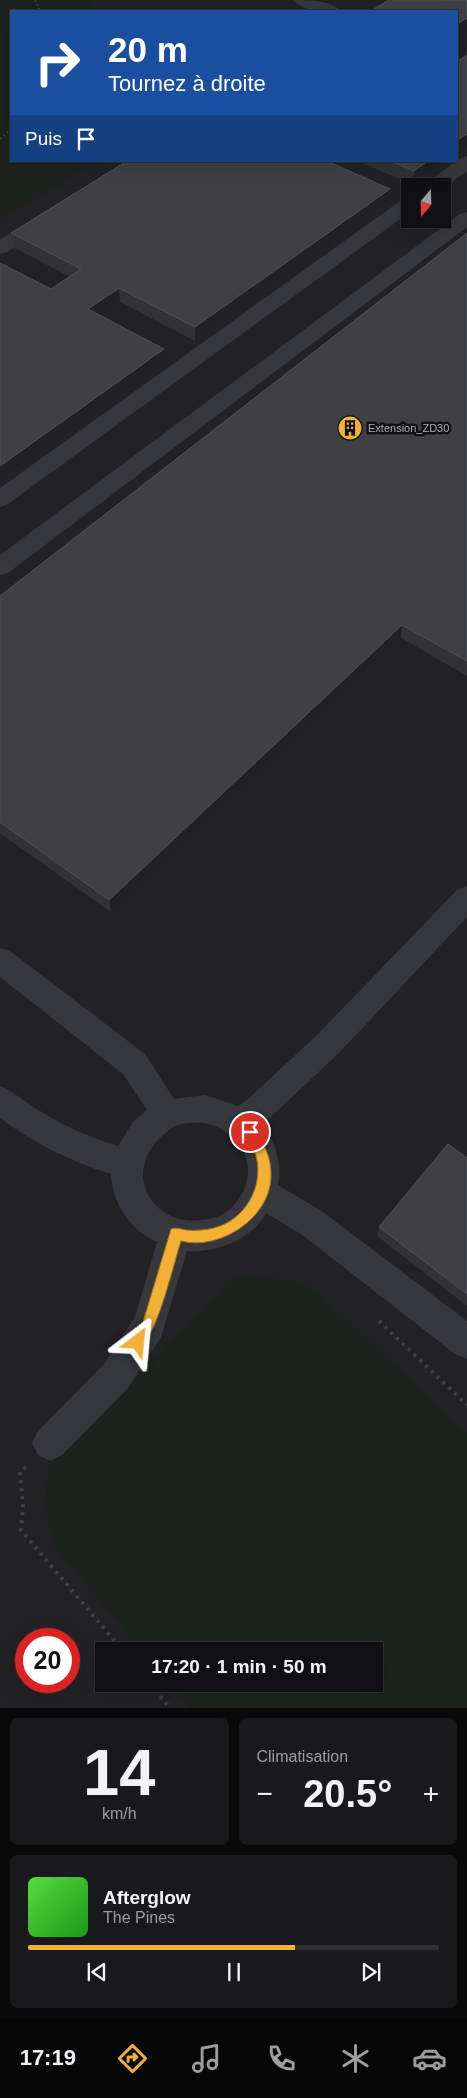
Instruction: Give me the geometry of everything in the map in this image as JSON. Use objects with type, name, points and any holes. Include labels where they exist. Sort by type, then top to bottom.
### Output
[{"type":"street","points":[[302,0],[329,10]]},
{"type":"street","points":[[445,178],[467,162]]},
{"type":"street","points":[[0,499],[401,209]]},
{"type":"street","points":[[0,248],[58,212]]},
{"type":"street","points":[[0,567],[467,218]]},
{"type":"street","points":[[238,1123],[258,1110],[328,1044],[467,898]]},
{"type":"street","points":[[0,960],[134,1064],[167,1115]]},
{"type":"street","points":[[0,1100],[36,1126],[88,1152],[128,1164]]},
{"type":"street","points":[[205,1108],[229,1116],[238,1123],[250,1132],[262,1153],[265,1179],[257,1203],[239,1223],[215,1234],[187,1236],[161,1229],[140,1212],[128,1189],[128,1164],[136,1140],[154,1122],[178,1111],[205,1108]]},
{"type":"street","points":[[260,1192],[312,1223],[467,1342]]},
{"type":"street","points":[[50,1443],[117,1375],[148,1325],[176,1234]]},
{"type":"path","points":[[0,139],[10,130]]},
{"type":"path","points":[[50,1443],[20,1472],[23,1506],[21,1530],[114,1642]]},
{"type":"path","points":[[157,1692],[170,1708]]},
{"type":"shaded area","points":[[0,0],[467,0],[467,1708],[0,1708]]},
{"type":"shaded area","points":[[0,0],[91,0],[96,10],[10,10],[10,162],[99,162],[0,219]]},
{"type":"shaded area","points":[[233,1277],[295,1280],[317,1292],[467,1434],[467,1708],[190,1708],[177,1692],[383,1692],[383,1642],[134,1642],[54,1546],[45,1506],[48,1467]]},
{"type":"building","points":[[389,0],[467,0],[467,18],[458,24],[458,10],[372,10]]},
{"type":"building","points":[[467,55],[467,134],[458,140],[458,61]]},
{"type":"building","points":[[125,162],[329,162],[390,189],[195,327],[119,288],[88,309],[164,349],[0,466],[0,263],[51,289],[81,269],[11,233]]},
{"type":"building","points":[[393,162],[427,162],[414,171]]},
{"type":"building","name":"Extension_ZD30","points":[[467,233],[467,661],[402,625],[109,900],[0,822],[0,596]]},
{"type":"building","points":[[448,1144],[467,1158],[467,1294],[379,1227]]},
{"type":"place","name":"Extension_ZD30","points":[[350,428]]},
{"type":"route","points":[[138,1342],[148,1325],[176,1234],[187,1236],[215,1234],[239,1223],[257,1203],[265,1179],[262,1153],[250,1132]]}]
